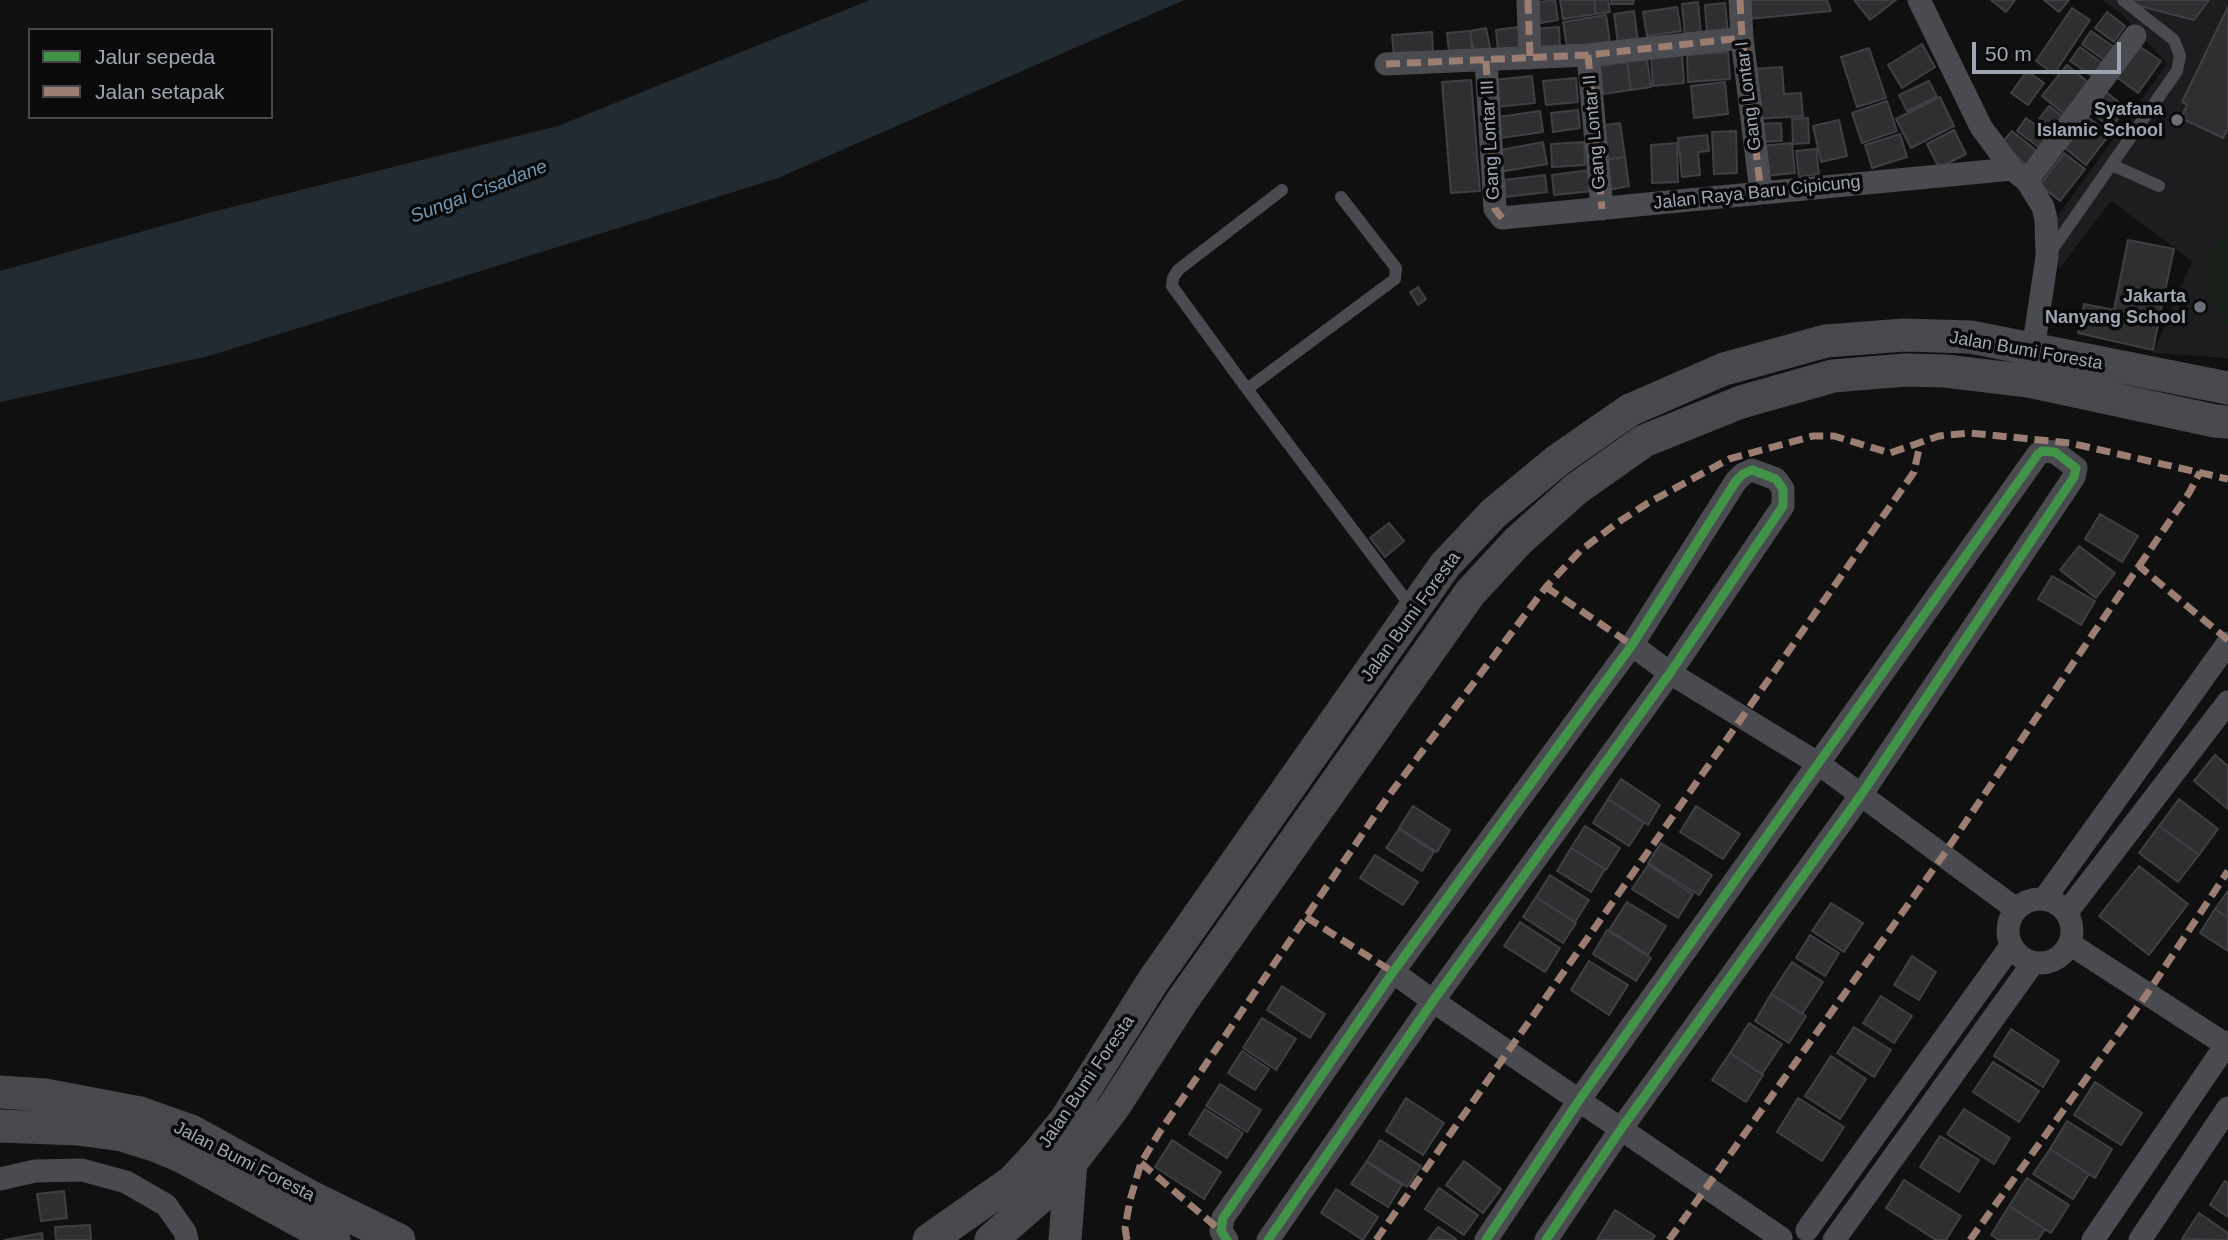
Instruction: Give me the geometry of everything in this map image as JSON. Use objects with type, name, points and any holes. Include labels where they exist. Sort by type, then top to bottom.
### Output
[{"type":"main road","name":"Jalan Bumi Foresta","points":[[929,1240],[1013,1181],[1065,1121],[1153,981],[1446,565],[1494,513],[1558,460],[1630,410],[1724,369],[1826,341],[1904,335],[1971,337],[2228,388]]},
{"type":"main road","name":"Jalan Bumi Foresta","points":[[991,1240],[1054,1185],[1113,1108],[1182,1001],[1470,593],[1518,541],[1576,489],[1644,441],[1741,402],[1833,376],[1905,370],[1945,371],[2029,381],[2228,422]]},
{"type":"main road","points":[[1153,981],[1182,1001]]},
{"type":"main road","name":"Jalan Bumi Foresta","points":[[0,1092],[45,1096],[140,1113],[191,1131],[302,1220],[399,1240]]},
{"type":"main road","name":"Jalan Bumi Foresta","points":[[0,1126],[89,1130],[122,1135],[157,1146],[302,1220],[334,1240]]},
{"type":"main road","points":[[1065,1240],[1071,1162]]},
{"type":"street","points":[[1528,0],[1530,58]]},
{"type":"street","name":"Gang Lontar I","points":[[1740,0],[1742,38],[1761,192]]},
{"type":"street","points":[[1919,0],[1981,127],[2043,207],[2047,257],[2033,350]]},
{"type":"street","points":[[2019,175],[2135,36]]},
{"type":"street","points":[[1386,64],[1588,55],[1742,38]]},
{"type":"street","name":"Gang Lontar II","points":[[1588,55],[1602,209]]},
{"type":"street","name":"Gang Lontar III","points":[[1486,61],[1495,209],[1502,218]]},
{"type":"street","name":"Jalan Raya Baru Cipicung","points":[[1502,218],[1761,192],[2019,175]]},
{"type":"street","points":[[1486,1240],[1580,1099],[2038,454],[2051,450],[2062,456],[2076,468],[2074,477],[1861,795],[1621,1129],[1546,1240]]},
{"type":"street","points":[[1227,1240],[1222,1231],[1223,1218],[1394,972],[1632,645],[1736,481],[1752,470],[1776,479],[1783,489],[1783,506],[1670,673],[1433,1001],[1268,1240]]},
{"type":"street","points":[[2045,898],[2228,643]]},
{"type":"street","points":[[1632,645],[1670,673],[1819,764],[2016,909]]},
{"type":"street","points":[[2067,912],[2228,702]]},
{"type":"street","points":[[2034,898],[2045,898],[2057,902],[2067,912],[2073,927],[2070,944],[2061,956],[2048,963],[2033,962],[2020,957],[2011,946],[2008,933],[2009,920],[2016,909],[2034,898]]},
{"type":"street","points":[[2070,944],[2227,1044],[2093,1240]]},
{"type":"street","points":[[1394,972],[1780,1239],[1793,1231],[1816,1235],[2011,946]]},
{"type":"street","points":[[1833,1240],[2033,962]]},
{"type":"street","points":[[2140,1240],[2228,1108]]},
{"type":"street","points":[[0,1178],[35,1171],[82,1170],[126,1182],[166,1205],[185,1232],[187,1240]]},
{"type":"lane","points":[[2047,257],[2177,71],[2180,56],[2174,40],[2123,0]]},
{"type":"lane","points":[[2112,165],[2159,186]]},
{"type":"lane","points":[[1282,190],[1178,270],[1172,282],[1178,295],[1247,389],[1414,610]]},
{"type":"lane","points":[[1247,389],[1395,279],[1396,268],[1341,197]]},
{"type":"shaded area","name":"Syafana Islamic School","points":[[2102,0],[2228,0],[2228,358],[2153,353],[2192,261],[2111,201],[2059,269],[2055,220],[2167,64],[2122,14]]},
{"type":"shaded area","points":[[2228,224],[2228,325],[2218,318],[2205,284],[2209,254]]},
{"type":"water","name":"Sungai Cisadane","points":[[870,0],[1184,0],[778,178],[209,356],[0,402],[0,271],[212,212],[558,126]]},
{"type":"building","points":[[1555,0],[1558,20],[1535,24],[1532,3]]},
{"type":"building","points":[[1560,0],[1594,0],[1596,14],[1563,19]]},
{"type":"building","points":[[1594,0],[1608,0],[1610,12],[1596,14]]},
{"type":"building","points":[[1611,0],[1634,0],[1633,4],[1611,4]]},
{"type":"building","points":[[1747,0],[1827,0],[1831,11],[1748,19]]},
{"type":"building","points":[[1854,0],[1896,0],[1870,20]]},
{"type":"building","points":[[1991,0],[2015,0],[2006,12]]},
{"type":"building","points":[[2044,0],[2069,0],[2059,12]]},
{"type":"building","points":[[2129,0],[2209,0],[2194,20],[2136,5]]},
{"type":"building","points":[[1698,2],[1701,34],[1685,36],[1682,4]]},
{"type":"building","points":[[1725,3],[1728,33],[1707,34],[1705,5]]},
{"type":"building","points":[[1677,7],[1681,31],[1647,36],[1643,12]]},
{"type":"building","points":[[2228,7],[2228,128],[2223,138],[2181,118],[2187,105],[2182,102]]},
{"type":"building","points":[[2072,8],[2090,20],[2054,74],[2036,61]]},
{"type":"building","points":[[1634,11],[1638,41],[1618,44],[1614,14]]},
{"type":"building","points":[[2107,12],[2125,26],[2114,42],[2095,28]]},
{"type":"building","points":[[1606,15],[1610,42],[1567,48],[1563,22]]},
{"type":"building","points":[[1518,27],[1521,49],[1498,51],[1496,30]]},
{"type":"building","points":[[1559,27],[1560,46],[1534,48],[1533,29]]},
{"type":"building","points":[[1486,28],[1491,52],[1475,56],[1470,31]]},
{"type":"building","points":[[1470,31],[1472,50],[1449,52],[1447,33]]},
{"type":"building","points":[[2091,31],[2114,47],[2104,60],[2082,44]]},
{"type":"building","points":[[1432,32],[1433,53],[1394,56],[1392,35]]},
{"type":"building","points":[[2133,42],[2161,61],[2138,93],[2111,73]]},
{"type":"building","points":[[1922,44],[1935,67],[1902,88],[1888,65]]},
{"type":"building","points":[[2080,47],[2102,63],[2093,77],[2070,61]]},
{"type":"building","points":[[1869,48],[1886,98],[1857,107],[1841,57]]},
{"type":"building","points":[[1728,52],[1730,79],[1688,82],[1687,55]]},
{"type":"building","points":[[1682,54],[1684,83],[1653,86],[1651,57]]},
{"type":"building","points":[[1647,59],[1651,87],[1631,90],[1627,62]]},
{"type":"building","points":[[1627,62],[1631,90],[1603,94],[1600,66]]},
{"type":"building","points":[[2067,65],[2089,83],[2064,114],[2042,96]]},
{"type":"building","points":[[1782,67],[1784,94],[1801,93],[1803,116],[1756,119],[1753,69]]},
{"type":"building","points":[[2027,71],[2044,83],[2028,105],[2011,93]]},
{"type":"building","points":[[1532,76],[1535,103],[1496,107],[1493,80]]},
{"type":"building","points":[[1576,78],[1578,102],[1546,105],[1543,81]]},
{"type":"building","points":[[1471,80],[1480,191],[1451,193],[1442,82]]},
{"type":"building","points":[[1929,81],[1937,97],[1907,111],[1899,95]]},
{"type":"building","points":[[1725,82],[1728,114],[1694,118],[1691,86]]},
{"type":"building","points":[[2100,87],[2126,108],[2111,128],[2084,107]]},
{"type":"building","points":[[1940,97],[1954,126],[1911,148],[1896,119]]},
{"type":"building","points":[[1887,101],[1897,131],[1862,143],[1852,113]]},
{"type":"building","points":[[2049,106],[2062,116],[2053,129],[2039,119]]},
{"type":"building","points":[[1578,110],[1580,128],[1553,132],[1551,113]]},
{"type":"building","points":[[1540,111],[1543,132],[1494,139],[1491,118]]},
{"type":"building","points":[[1808,118],[1809,143],[1793,144],[1792,119]]},
{"type":"building","points":[[2026,118],[2049,135],[2040,148],[2017,131]]},
{"type":"building","points":[[2089,118],[2110,134],[2086,165],[2065,148]]},
{"type":"building","points":[[1839,120],[1847,156],[1821,162],[1813,126]]},
{"type":"building","points":[[1620,123],[1625,157],[1604,160],[1599,126]]},
{"type":"building","points":[[1781,123],[1782,141],[1757,142],[1757,124]]},
{"type":"building","points":[[1954,130],[1966,154],[1939,168],[1927,144]]},
{"type":"building","points":[[1736,131],[1737,173],[1714,174],[1712,132]]},
{"type":"building","points":[[2012,131],[2038,152],[2027,165],[2001,144]]},
{"type":"building","points":[[1900,134],[1907,157],[1872,168],[1865,145]]},
{"type":"building","points":[[1707,135],[1709,151],[1698,152],[1700,175],[1682,177],[1678,138]]},
{"type":"building","points":[[1543,142],[1547,164],[1499,172],[1495,151]]},
{"type":"building","points":[[1584,142],[1585,165],[1552,167],[1551,144]]},
{"type":"building","points":[[1677,143],[1678,182],[1652,183],[1651,145]]},
{"type":"building","points":[[1792,143],[1795,173],[1763,176],[1761,146]]},
{"type":"building","points":[[1816,149],[1819,174],[1799,177],[1796,151]]},
{"type":"building","points":[[2064,153],[2085,169],[2060,201],[2040,185]]},
{"type":"building","points":[[1625,157],[1629,186],[1608,190],[1604,160]]},
{"type":"building","points":[[1590,170],[1592,191],[1554,195],[1552,175]]},
{"type":"building","points":[[1545,175],[1547,192],[1506,197],[1504,180]]},
{"type":"building","points":[[2128,240],[2174,249],[2159,319],[2114,310]]},
{"type":"building","points":[[1418,287],[1426,299],[1418,305],[1410,292]]},
{"type":"building","points":[[2084,304],[2159,319],[2153,350],[2078,333]]},
{"type":"building","points":[[2100,514],[2138,536],[2122,562],[2085,539]]},
{"type":"building","points":[[1389,523],[1404,541],[1385,557],[1370,538]]},
{"type":"building","points":[[2079,546],[2115,573],[2096,598],[2060,570]]},
{"type":"building","points":[[2052,576],[2095,601],[2081,625],[2038,599]]},
{"type":"building","points":[[2215,755],[2228,766],[2228,809],[2194,781]]},
{"type":"building","points":[[1621,779],[1660,805],[1648,825],[1608,799]]},
{"type":"building","points":[[1608,799],[1644,823],[1629,846],[1593,823]]},
{"type":"building","points":[[2179,799],[2218,829],[2199,855],[2159,826]]},
{"type":"building","points":[[1413,806],[1450,830],[1437,852],[1399,828]]},
{"type":"building","points":[[1696,806],[1740,834],[1723,859],[1680,832]]},
{"type":"building","points":[[1585,826],[1620,848],[1606,870],[1571,848]]},
{"type":"building","points":[[2159,826],[2199,855],[2178,882],[2139,853]]},
{"type":"building","points":[[1399,829],[1434,852],[1422,871],[1386,848]]},
{"type":"building","points":[[1661,843],[1712,875],[1699,895],[1648,863]]},
{"type":"building","points":[[1571,848],[1605,869],[1591,892],[1557,871]]},
{"type":"building","points":[[1375,855],[1418,882],[1403,905],[1360,878]]},
{"type":"building","points":[[1648,865],[1693,894],[1678,918],[1632,889]]},
{"type":"building","points":[[2139,866],[2188,904],[2149,955],[2099,916]]},
{"type":"building","points":[[1550,875],[1589,900],[1575,922],[1536,897]]},
{"type":"building","points":[[2228,891],[2228,918],[2215,909]]},
{"type":"building","points":[[1536,897],[1576,923],[1563,943],[1523,917]]},
{"type":"building","points":[[1627,902],[1666,926],[1648,955],[1609,930]]},
{"type":"building","points":[[1831,903],[1863,923],[1844,952],[1812,931]]},
{"type":"building","points":[[2215,909],[2228,918],[2228,951],[2200,933]]},
{"type":"building","points":[[1520,922],[1560,948],[1545,972],[1504,946]]},
{"type":"building","points":[[1607,930],[1651,958],[1636,981],[1593,954]]},
{"type":"building","points":[[1810,935],[1839,953],[1825,976],[1796,958]]},
{"type":"building","points":[[1912,956],[1936,972],[1919,1000],[1894,985]]},
{"type":"building","points":[[1589,961],[1628,985],[1609,1015],[1571,990]]},
{"type":"building","points":[[1792,962],[1823,982],[1802,1014],[1771,994]]},
{"type":"building","points":[[1282,986],[1325,1014],[1310,1038],[1267,1010]]},
{"type":"building","points":[[1771,994],[1806,1016],[1789,1043],[1755,1021]]},
{"type":"building","points":[[1881,996],[1912,1016],[1894,1043],[1863,1023]]},
{"type":"building","points":[[1262,1018],[1296,1039],[1276,1070],[1243,1048]]},
{"type":"building","points":[[1749,1023],[1782,1044],[1762,1074],[1730,1053]]},
{"type":"building","points":[[1854,1027],[1891,1050],[1874,1077],[1837,1053]]},
{"type":"building","points":[[2011,1029],[2059,1061],[2043,1087],[1994,1056]]},
{"type":"building","points":[[1242,1051],[1269,1069],[1255,1090],[1228,1073]]},
{"type":"building","points":[[1730,1053],[1763,1075],[1746,1102],[1712,1080]]},
{"type":"building","points":[[1831,1056],[1866,1079],[1840,1119],[1805,1096]]},
{"type":"building","points":[[1993,1062],[2039,1091],[2019,1122],[1973,1092]]},
{"type":"building","points":[[2095,1082],[2142,1113],[2121,1145],[2074,1115]]},
{"type":"building","points":[[1220,1084],[1261,1110],[1247,1132],[1206,1106]]},
{"type":"building","points":[[1406,1098],[1444,1123],[1423,1155],[1386,1131]]},
{"type":"building","points":[[1798,1098],[1844,1127],[1822,1161],[1777,1132]]},
{"type":"building","points":[[1205,1109],[1243,1133],[1227,1158],[1189,1134]]},
{"type":"building","points":[[1964,1109],[2010,1138],[1994,1164],[1947,1134]]},
{"type":"building","points":[[2067,1121],[2112,1149],[2095,1178],[2050,1149]]},
{"type":"building","points":[[1940,1136],[1979,1160],[1959,1192],[1920,1167]]},
{"type":"building","points":[[1172,1140],[1221,1172],[1204,1199],[1155,1167]]},
{"type":"building","points":[[1380,1140],[1421,1166],[1407,1187],[1367,1161]]},
{"type":"building","points":[[2050,1149],[2089,1174],[2073,1199],[2033,1174]]},
{"type":"building","points":[[1464,1161],[1501,1189],[1483,1213],[1446,1185]]},
{"type":"building","points":[[1366,1162],[1402,1185],[1388,1207],[1351,1184]]},
{"type":"building","points":[[2027,1178],[2069,1205],[2051,1233],[2009,1206]]},
{"type":"building","points":[[1904,1180],[1961,1216],[1946,1240],[1936,1240],[1886,1208]]},
{"type":"building","points":[[2225,1181],[2228,1183],[2228,1217],[2210,1205]]},
{"type":"building","points":[[1439,1188],[1478,1215],[1464,1235],[1425,1209]]},
{"type":"building","points":[[1336,1189],[1378,1217],[1363,1240],[1321,1213]]},
{"type":"building","points":[[64,1191],[67,1218],[41,1221],[37,1194]]},
{"type":"building","points":[[2009,1206],[2045,1229],[2038,1240],[1999,1240],[1991,1235]]},
{"type":"building","points":[[1615,1210],[1655,1236],[1652,1240],[1597,1240]]},
{"type":"building","points":[[2199,1213],[2228,1233],[2228,1240],[2182,1239]]},
{"type":"building","points":[[90,1225],[91,1240],[56,1240],[55,1227]]},
{"type":"building","points":[[1438,1227],[1456,1239],[1428,1240]]},
{"type":"building","points":[[42,1233],[43,1240],[5,1240]]},
{"type":"marked path","points":[[1528,0],[1530,58]]},
{"type":"marked path","points":[[1740,0],[1742,38],[1761,192]]},
{"type":"marked path","points":[[1386,64],[1588,55],[1742,38]]},
{"type":"marked path","points":[[1588,55],[1602,209]]},
{"type":"marked path","points":[[1486,61],[1495,209],[1502,218]]},
{"type":"marked path","points":[[1127,1240],[1125,1228],[1130,1200],[1141,1163],[1387,798],[1546,587],[1580,551],[1617,523],[1729,459],[1813,436],[1834,436],[1890,453],[1939,436],[1970,433],[2070,443],[2228,479]]},
{"type":"marked path","points":[[1376,1240],[1914,472],[1920,444]]},
{"type":"marked path","points":[[2139,566],[2189,493],[2200,472]]},
{"type":"marked path","points":[[1669,1240],[1942,857],[2139,566],[2228,640]]},
{"type":"marked path","points":[[1546,587],[1632,645]]},
{"type":"marked path","points":[[1970,1240],[2147,994],[2228,871]]},
{"type":"marked path","points":[[1306,917],[1393,972]]},
{"type":"marked path","points":[[1141,1163],[1221,1231]]},
{"type":"cycle path","points":[[1486,1240],[1580,1099],[2038,454],[2042,451],[2055,452],[2076,468],[2074,477],[1861,795],[1621,1129],[1546,1240]]},
{"type":"cycle path","points":[[1227,1240],[1221,1231],[1223,1218],[1393,972],[1632,645],[1736,481],[1752,470],[1776,479],[1783,489],[1783,506],[1670,673],[1433,1001],[1268,1240]]},
{"type":"place","name":"Syafana Islamic School","points":[[2177,120]]},
{"type":"place","name":"Jakarta Nanyang School","points":[[2200,307]]}]
